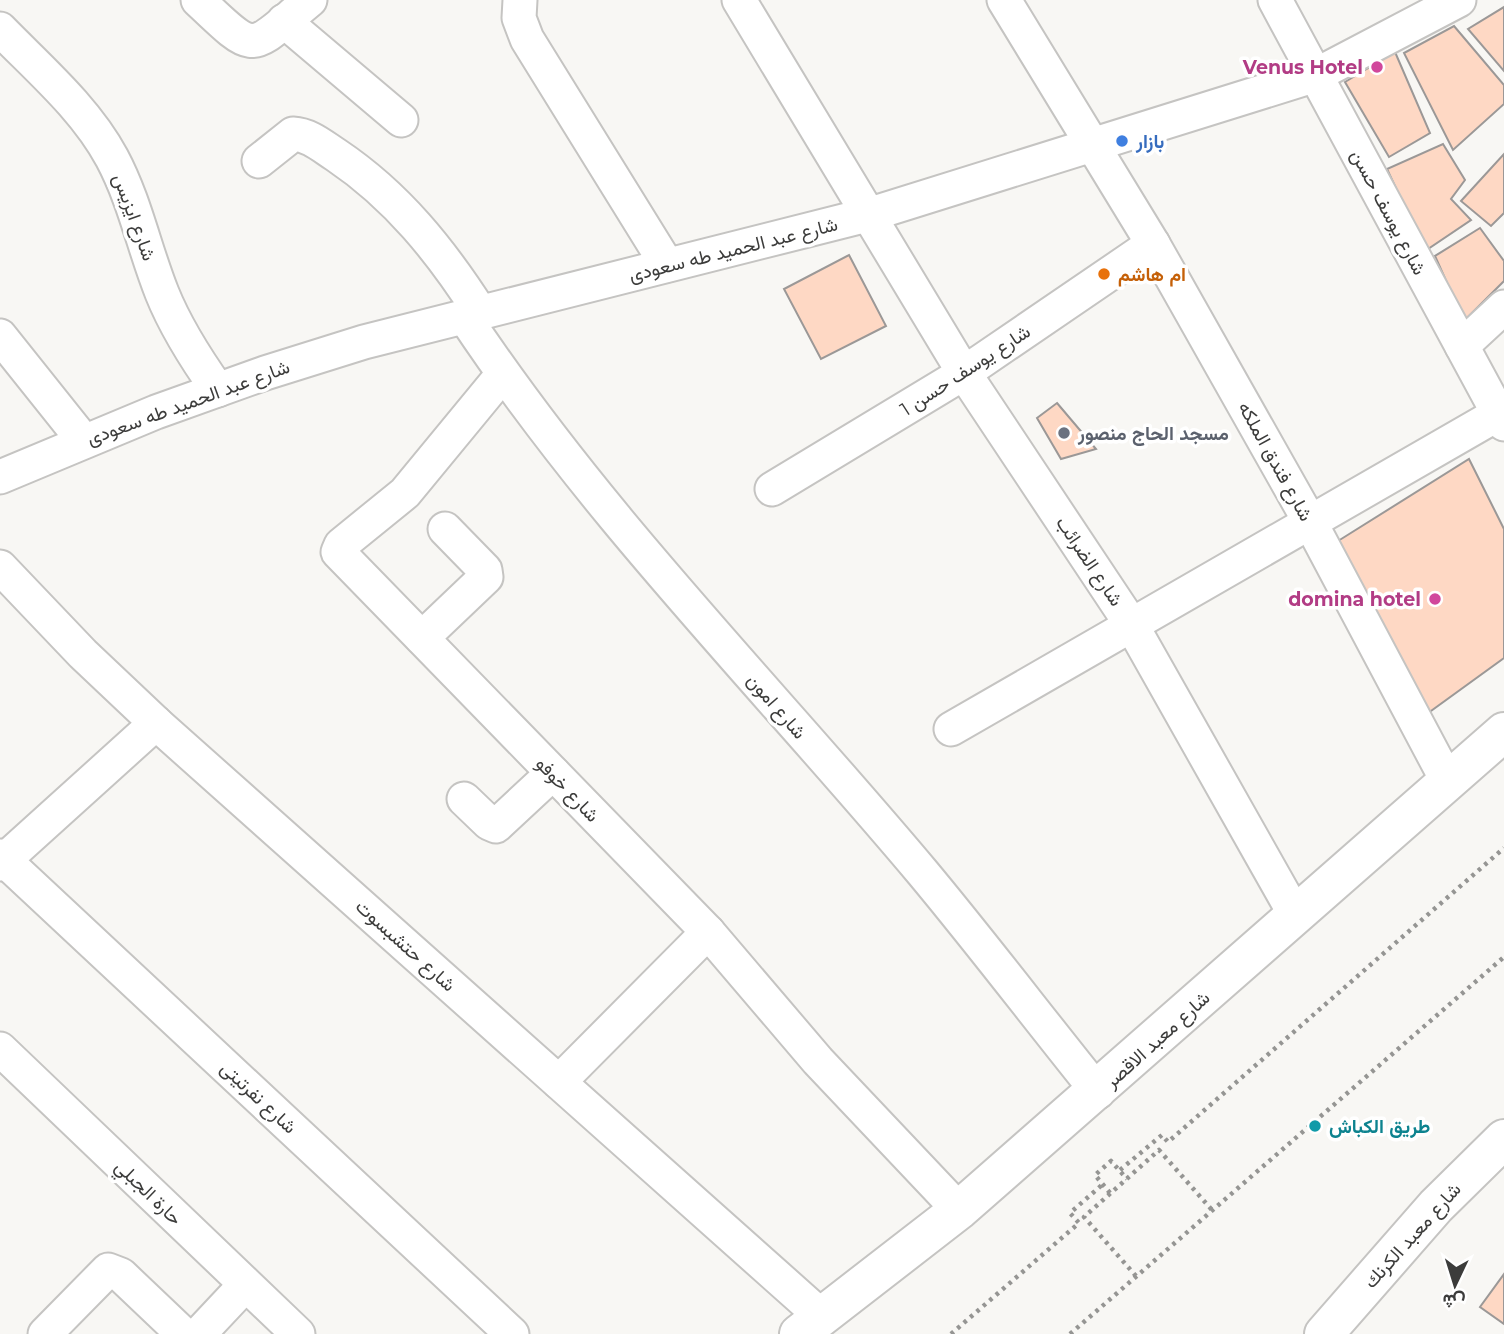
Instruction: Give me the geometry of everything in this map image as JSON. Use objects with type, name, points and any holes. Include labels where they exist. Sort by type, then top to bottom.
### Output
[{"type":"main road","name":"شارع معبد الاقصر","points":[[810,1325],[960,1210],[1098,1092],[1504,732]]},
{"type":"main road","name":"شارع معبد الكرنك","points":[[1324,1334],[1436,1206],[1504,1139]]},
{"type":"street","points":[[198,0],[238,38],[249,43],[261,40],[310,0]]},
{"type":"street","points":[[520,0],[519,18],[527,39],[667,265]]},
{"type":"street","name":"شارع الضرائب","points":[[739,0],[871,214],[964,373],[1131,624],[1296,916]]},
{"type":"street","name":"شارع فندق الملكه","points":[[1004,0],[1153,244],[1310,522],[1448,782]]},
{"type":"street","name":"شارع يوسف حسن","points":[[1275,0],[1501,419]]},
{"type":"street","name":"شارع عبد الحميد طه سعودى","points":[[0,477],[83,440],[218,390],[364,342],[871,214],[1094,147],[1316,75],[1459,0]]},
{"type":"street","points":[[284,21],[401,120]]},
{"type":"street","name":"شارع ايزيس","points":[[0,29],[85,117],[111,155],[131,196],[162,293],[186,344],[218,390]]},
{"type":"street","name":"شارع امون","points":[[259,161],[293,134],[311,139],[352,166],[424,232],[503,374],[589,489],[923,873],[1098,1092]]},
{"type":"street","name":"شارع يوسف حسن 1","points":[[772,489],[964,373],[1153,244]]},
{"type":"street","points":[[1462,346],[1504,307]]},
{"type":"street","points":[[0,336],[83,440]]},
{"type":"street","name":"شارع خوفو","points":[[503,374],[405,493],[338,548],[340,555],[708,932],[818,1061],[960,1210]]},
{"type":"street","points":[[951,729],[1310,522],[1501,419]]},
{"type":"street","points":[[422,638],[486,577],[485,570],[444,529]]},
{"type":"street","name":"شارع حتشبسوت","points":[[0,567],[83,654],[156,723],[559,1082],[810,1325]]},
{"type":"street","points":[[2,860],[156,723]]},
{"type":"street","points":[[464,799],[489,823],[496,826],[553,773]]},
{"type":"street","name":"شارع نفرتيتى","points":[[2,860],[512,1334]]},
{"type":"street","points":[[559,1082],[708,932]]},
{"type":"street","name":"حارة الجبلي","points":[[0,1049],[298,1334]]},
{"type":"street","points":[[45,1334],[108,1270],[121,1275],[183,1334]]},
{"type":"street","points":[[199,1334],[245,1285]]},
{"type":"path","points":[[1120,1170],[1162,1135],[1168,1142],[1504,848]]},
{"type":"path","points":[[1070,1334],[1504,957]]},
{"type":"path","points":[[1136,1276],[1084,1217],[1110,1193],[1160,1150],[1212,1210]]},
{"type":"path","points":[[1110,1193],[1095,1175],[1111,1161],[1127,1179]]},
{"type":"path","points":[[951,1334],[1079,1223],[1070,1213],[1103,1184]]},
{"type":"building","points":[[1504,7],[1504,71],[1468,29]]},
{"type":"building","points":[[1454,26],[1504,85],[1504,104],[1453,150],[1404,53]]},
{"type":"building","points":[[1395,52],[1430,133],[1389,157],[1345,82]]},
{"type":"building","points":[[1443,144],[1465,180],[1451,199],[1471,220],[1425,251],[1387,169]]},
{"type":"building","points":[[1504,154],[1504,213],[1491,226],[1461,201]]},
{"type":"building","points":[[1480,228],[1504,261],[1504,281],[1464,321],[1435,256]]},
{"type":"building","points":[[849,255],[886,326],[821,359],[784,289]]},
{"type":"building","name":"مسجد الحاج منصور","points":[[1057,403],[1096,449],[1061,459],[1037,418]]},
{"type":"building","name":"domina hotel","points":[[1469,459],[1504,529],[1504,658],[1424,716],[1338,541]]},
{"type":"building","points":[[1504,1274],[1504,1324],[1480,1307]]},
{"type":"place","name":"Venus Hotel","points":[[1377,67]]},
{"type":"place","name":"بازار","points":[[1122,141]]},
{"type":"place","name":"ام هاشم","points":[[1104,274]]},
{"type":"place","name":"مسجد الحاج منصور","points":[[1064,433]]},
{"type":"place","name":"domina hotel","points":[[1435,599]]},
{"type":"place","name":"طريق الكباش","points":[[1315,1126]]}]
